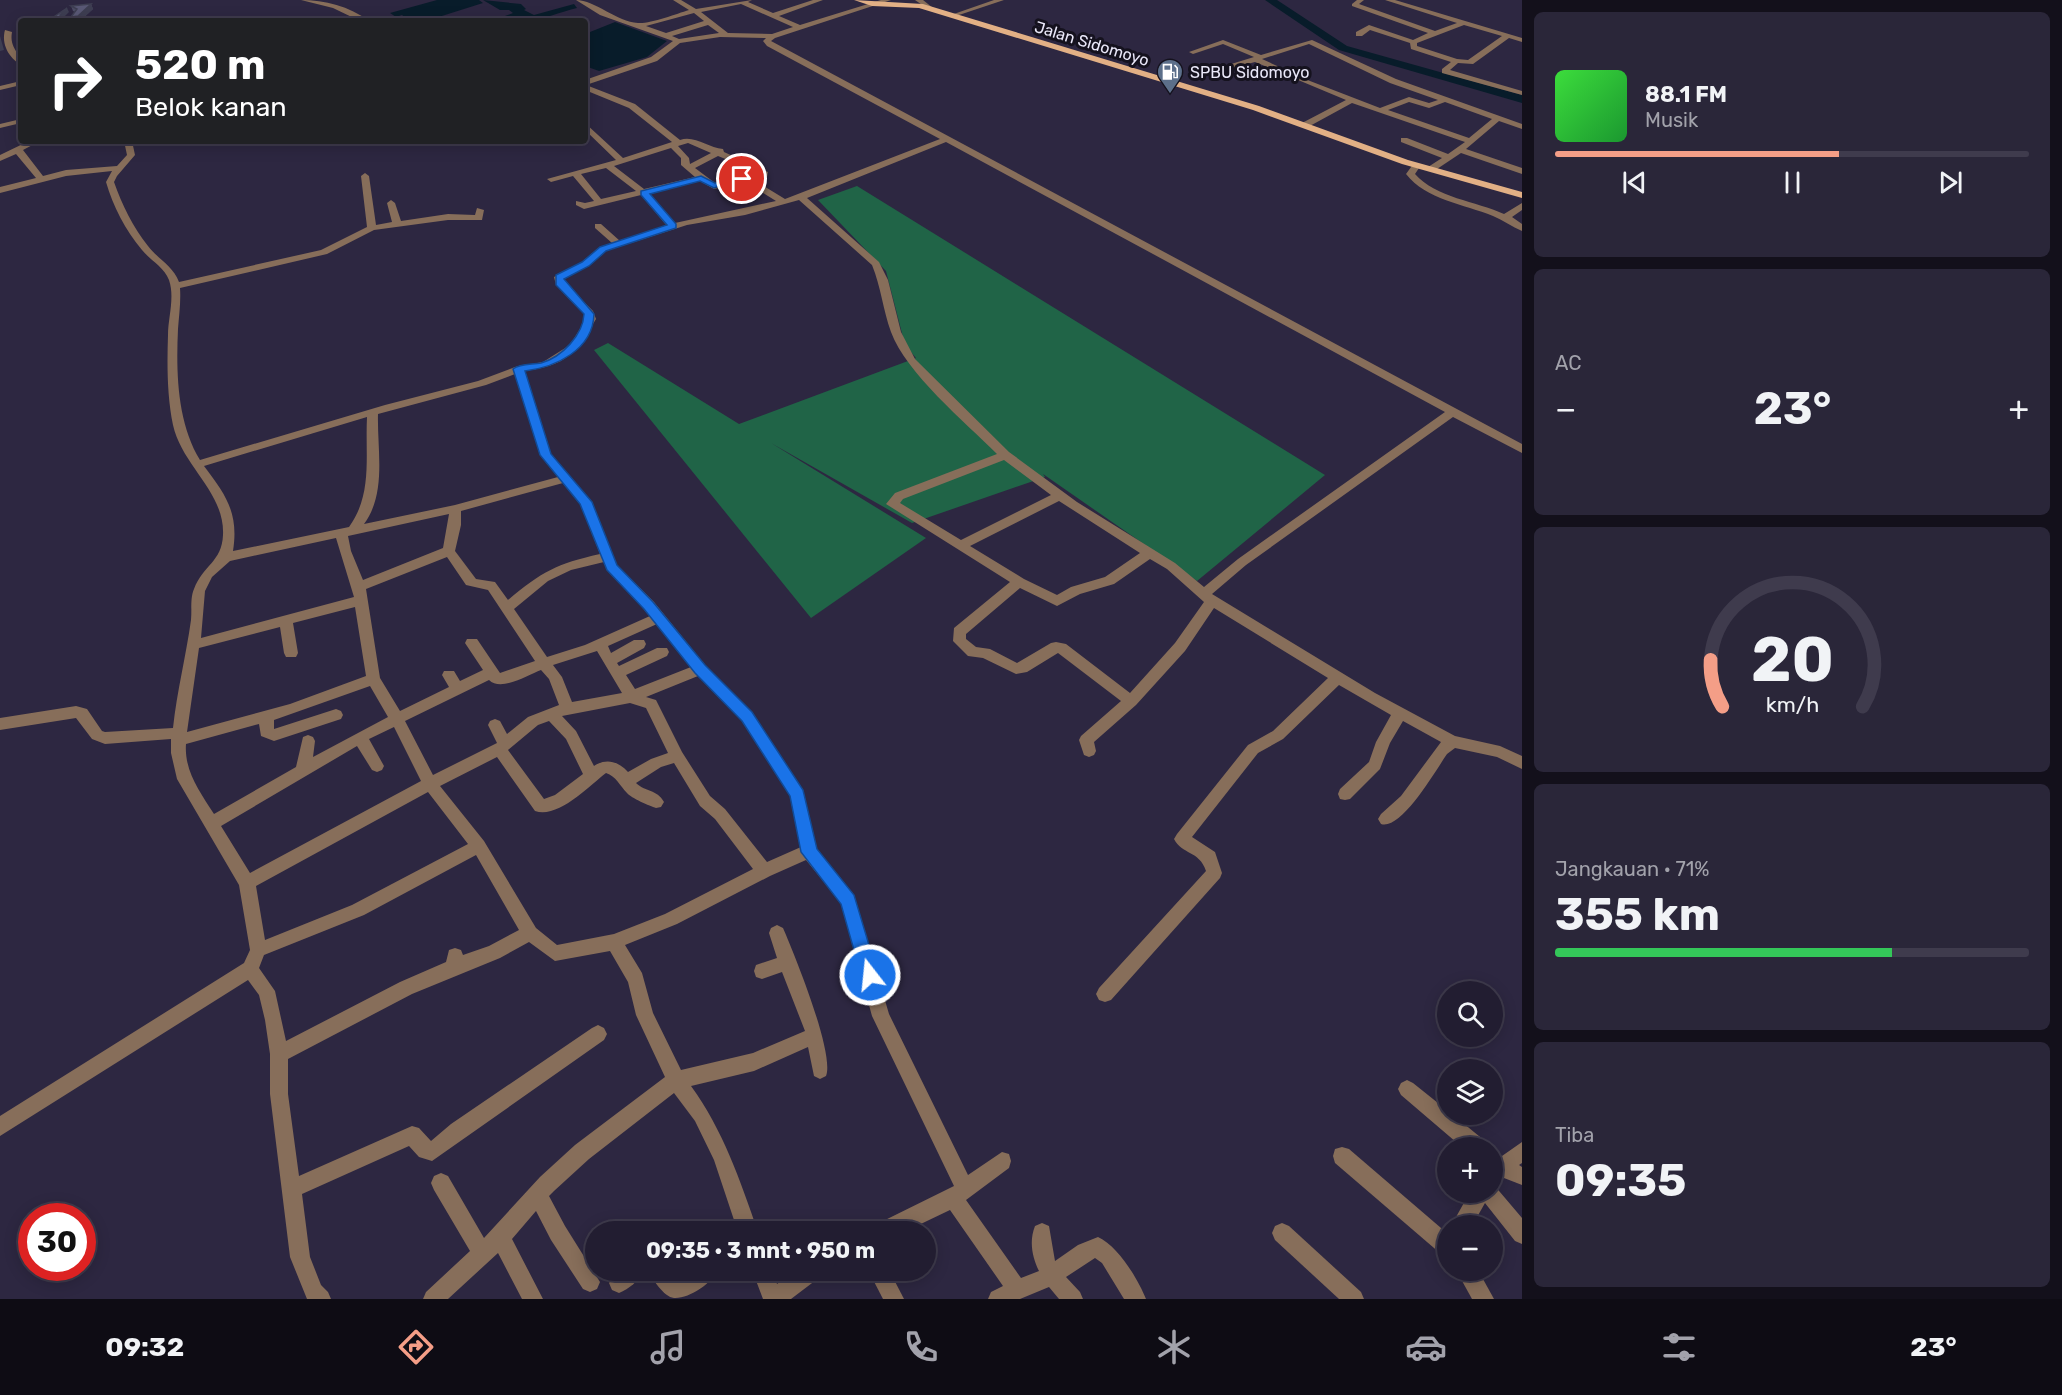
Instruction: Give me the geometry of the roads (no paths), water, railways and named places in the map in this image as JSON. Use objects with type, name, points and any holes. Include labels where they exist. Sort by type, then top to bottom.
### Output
[{"type":"main road","name":"Jalan Sidomoyo","points":[[858,0],[872,4],[907,4],[951,15],[1305,125],[1417,165],[1522,195]]},
{"type":"street","points":[[304,0],[327,3],[359,18]]},
{"type":"street","points":[[579,0],[602,15],[678,41]]},
{"type":"street","points":[[676,0],[695,11],[726,35]]},
{"type":"street","points":[[772,16],[820,0]]},
{"type":"street","points":[[588,84],[654,59],[678,41],[726,35],[772,36],[888,0]]},
{"type":"street","points":[[918,0],[930,9]]},
{"type":"street","points":[[951,15],[1000,0]]},
{"type":"street","points":[[1361,0],[1354,5],[1435,33]]},
{"type":"street","points":[[638,26],[743,1],[798,27]]},
{"type":"street","points":[[1388,4],[1400,1],[1522,40]]},
{"type":"street","points":[[666,35],[710,22]]},
{"type":"street","points":[[1359,34],[1369,27],[1413,42],[1464,23]]},
{"type":"street","points":[[8,32],[6,41],[18,60]]},
{"type":"street","points":[[772,36],[767,41],[770,44],[1522,448]]},
{"type":"street","points":[[1413,42],[1412,45],[1417,48],[1456,61],[1470,62],[1507,36]]},
{"type":"street","points":[[1192,52],[1223,42],[1294,78],[1379,111],[1470,141]]},
{"type":"street","points":[[1231,67],[1309,42],[1381,76],[1522,127]]},
{"type":"street","points":[[1456,61],[1445,71],[1522,93]]},
{"type":"street","points":[[1368,82],[1381,76]]},
{"type":"street","points":[[0,88],[18,84]]},
{"type":"street","points":[[551,179],[608,165],[675,143],[692,140],[765,174],[749,180],[714,186],[684,163],[685,158],[675,143],[632,106],[588,86]]},
{"type":"street","points":[[1379,111],[1408,99],[1429,106],[1447,99]]},
{"type":"street","points":[[1305,125],[1352,100]]},
{"type":"street","points":[[1431,169],[1460,150],[1498,118]]},
{"type":"street","points":[[0,126],[18,122]]},
{"type":"street","points":[[588,128],[621,160]]},
{"type":"street","points":[[198,464],[482,383],[519,369],[546,365],[567,352],[581,337],[591,319],[589,314],[559,283],[559,277],[585,264],[600,250],[672,226],[801,197],[946,138]]},
{"type":"street","points":[[1404,140],[1448,157]]},
{"type":"street","points":[[0,158],[29,144]]},
{"type":"street","points":[[129,144],[131,155],[111,179],[112,190],[144,247],[165,267],[175,286],[173,337],[177,412],[181,433],[198,464],[218,492],[227,514],[230,542],[226,557]]},
{"type":"street","points":[[17,149],[42,180]]},
{"type":"street","points":[[1460,150],[1522,171]]},
{"type":"street","points":[[690,168],[720,152]]},
{"type":"street","points":[[608,165],[644,193],[672,226]]},
{"type":"street","points":[[1417,165],[1410,174],[1417,182],[1445,195],[1506,217],[1522,228]]},
{"type":"street","points":[[0,190],[66,172],[120,168]]},
{"type":"street","points":[[575,173],[599,202]]},
{"type":"street","points":[[364,176],[372,228]]},
{"type":"street","points":[[579,203],[584,206],[701,178]]},
{"type":"street","points":[[749,180],[783,202]]},
{"type":"street","points":[[801,197],[876,264],[883,280],[896,332],[910,360],[1005,455],[1060,495],[1149,553],[1208,597],[1337,678],[1452,741],[1500,752],[1522,763]]},
{"type":"street","points":[[391,203],[397,224]]},
{"type":"street","points":[[444,204],[448,217]]},
{"type":"street","points":[[1506,217],[1522,206]]},
{"type":"street","points":[[175,286],[324,252],[372,228],[448,217],[479,218],[480,210]]},
{"type":"street","points":[[598,226],[618,244]]},
{"type":"street","points":[[519,369],[546,455],[585,502],[612,567],[700,669],[747,717],[798,795],[809,852],[848,900],[881,1016],[959,1193],[1016,1288]]},
{"type":"street","points":[[1089,751],[1086,740],[1131,701],[1180,647],[1208,597],[1242,562],[1452,411]]},
{"type":"street","points":[[373,413],[371,497],[366,515],[347,531],[345,551],[359,594],[374,679],[398,719],[429,784],[479,846],[530,933],[548,948],[560,954],[614,942],[671,919],[764,870],[809,852]]},
{"type":"street","points":[[1005,455],[892,500],[892,504],[1019,582],[1054,600],[1060,600],[1076,590],[1109,581],[1149,553]]},
{"type":"street","points":[[0,1127],[250,969],[258,950],[247,883],[184,779],[178,737],[202,583],[207,574],[226,557],[455,509],[564,479]]},
{"type":"street","points":[[960,546],[1060,495]]},
{"type":"street","points":[[455,509],[455,525],[449,551],[471,582],[475,585],[486,583],[493,587],[555,677],[567,708]]},
{"type":"street","points":[[193,645],[286,620],[359,594],[449,551]]},
{"type":"street","points":[[506,609],[543,578],[568,566],[606,557]]},
{"type":"street","points":[[1019,582],[959,632],[960,641],[973,652],[985,653],[1016,669],[1022,668],[1056,647],[1061,648],[1131,701]]},
{"type":"street","points":[[472,643],[490,673],[496,679],[506,678],[600,644],[657,618]]},
{"type":"street","points":[[286,620],[291,653]]},
{"type":"street","points":[[600,644],[609,668],[627,686],[630,697]]},
{"type":"street","points":[[609,668],[639,644]]},
{"type":"street","points":[[609,668],[662,652]]},
{"type":"street","points":[[247,883],[502,747],[533,721],[567,708],[630,697],[700,669]]},
{"type":"street","points":[[212,823],[360,737],[490,673]]},
{"type":"street","points":[[450,675],[458,689]]},
{"type":"street","points":[[1105,994],[1214,873],[1209,857],[1185,834],[1253,749],[1278,735],[1337,678]]},
{"type":"street","points":[[0,724],[76,712],[82,713],[98,735],[105,738],[178,737],[267,716],[374,679]]},
{"type":"street","points":[[630,697],[651,704],[677,756],[705,801],[720,813],[764,870]]},
{"type":"street","points":[[1345,794],[1375,765],[1383,742],[1400,713]]},
{"type":"street","points":[[551,714],[571,735],[591,776]]},
{"type":"street","points":[[267,716],[266,732],[273,735],[336,715]]},
{"type":"street","points":[[495,725],[502,747],[542,807],[608,766],[615,769],[637,793],[650,796],[656,802]]},
{"type":"street","points":[[360,737],[377,766]]},
{"type":"street","points":[[303,771],[308,741]]},
{"type":"street","points":[[1386,819],[1406,801],[1442,750],[1452,741]]},
{"type":"street","points":[[626,781],[656,763],[677,756]]},
{"type":"street","points":[[258,950],[358,910],[479,846]]},
{"type":"street","points":[[279,1054],[454,962],[494,952],[530,933]]},
{"type":"street","points":[[777,933],[815,1035],[820,1070]]},
{"type":"street","points":[[614,942],[636,979],[645,1015],[676,1080],[701,1115],[722,1156],[744,1221]]},
{"type":"street","points":[[762,971],[787,962]]},
{"type":"street","points":[[250,969],[266,991],[279,1054],[279,1094],[300,1257],[314,1292],[321,1299]]},
{"type":"street","points":[[292,1189],[412,1135],[426,1150],[432,1152],[458,1131],[598,1034]]},
{"type":"street","points":[[433,1299],[500,1237],[538,1194],[625,1116],[676,1080],[754,1062],[815,1035]]},
{"type":"street","points":[[1407,1089],[1465,1137]]},
{"type":"street","points":[[1503,1163],[1522,1151]]},
{"type":"street","points":[[1342,1156],[1437,1238]]},
{"type":"street","points":[[904,1221],[959,1193],[1002,1161]]},
{"type":"street","points":[[1503,1170],[1522,1176]]},
{"type":"street","points":[[441,1183],[482,1253]]},
{"type":"street","points":[[538,1194],[558,1233],[590,1282]]},
{"type":"street","points":[[1498,1203],[1522,1234]]},
{"type":"street","points":[[1042,1233],[1041,1249],[1044,1264],[1073,1299]]},
{"type":"street","points":[[1282,1233],[1354,1299]]},
{"type":"street","points":[[500,1237],[533,1299]]},
{"type":"street","points":[[998,1299],[1016,1288],[1051,1275],[1088,1249],[1098,1247],[1109,1256],[1136,1299]]},
{"type":"street","points":[[668,1281],[674,1288],[693,1281]]},
{"type":"street","points":[[766,1281],[773,1299],[798,1281]]},
{"type":"street","points":[[884,1281],[894,1299]]},
{"type":"street","points":[[1473,1281],[1484,1299]]},
{"type":"water","points":[[437,0],[479,0],[483,3],[436,18],[406,18],[402,15],[396,17],[390,13]]},
{"type":"water","points":[[483,0],[521,4],[526,9],[524,10],[534,15],[574,4],[577,8],[540,18],[510,18],[505,16],[513,13],[509,10],[500,10]]},
{"type":"water","points":[[615,22],[667,41],[647,57],[599,71],[588,67],[588,33]]},
{"type":"waterway","points":[[1270,0],[1343,48],[1522,99]]},
{"type":"place","name":"SPBU Sidomoyo","points":[[1170,95]]}]
